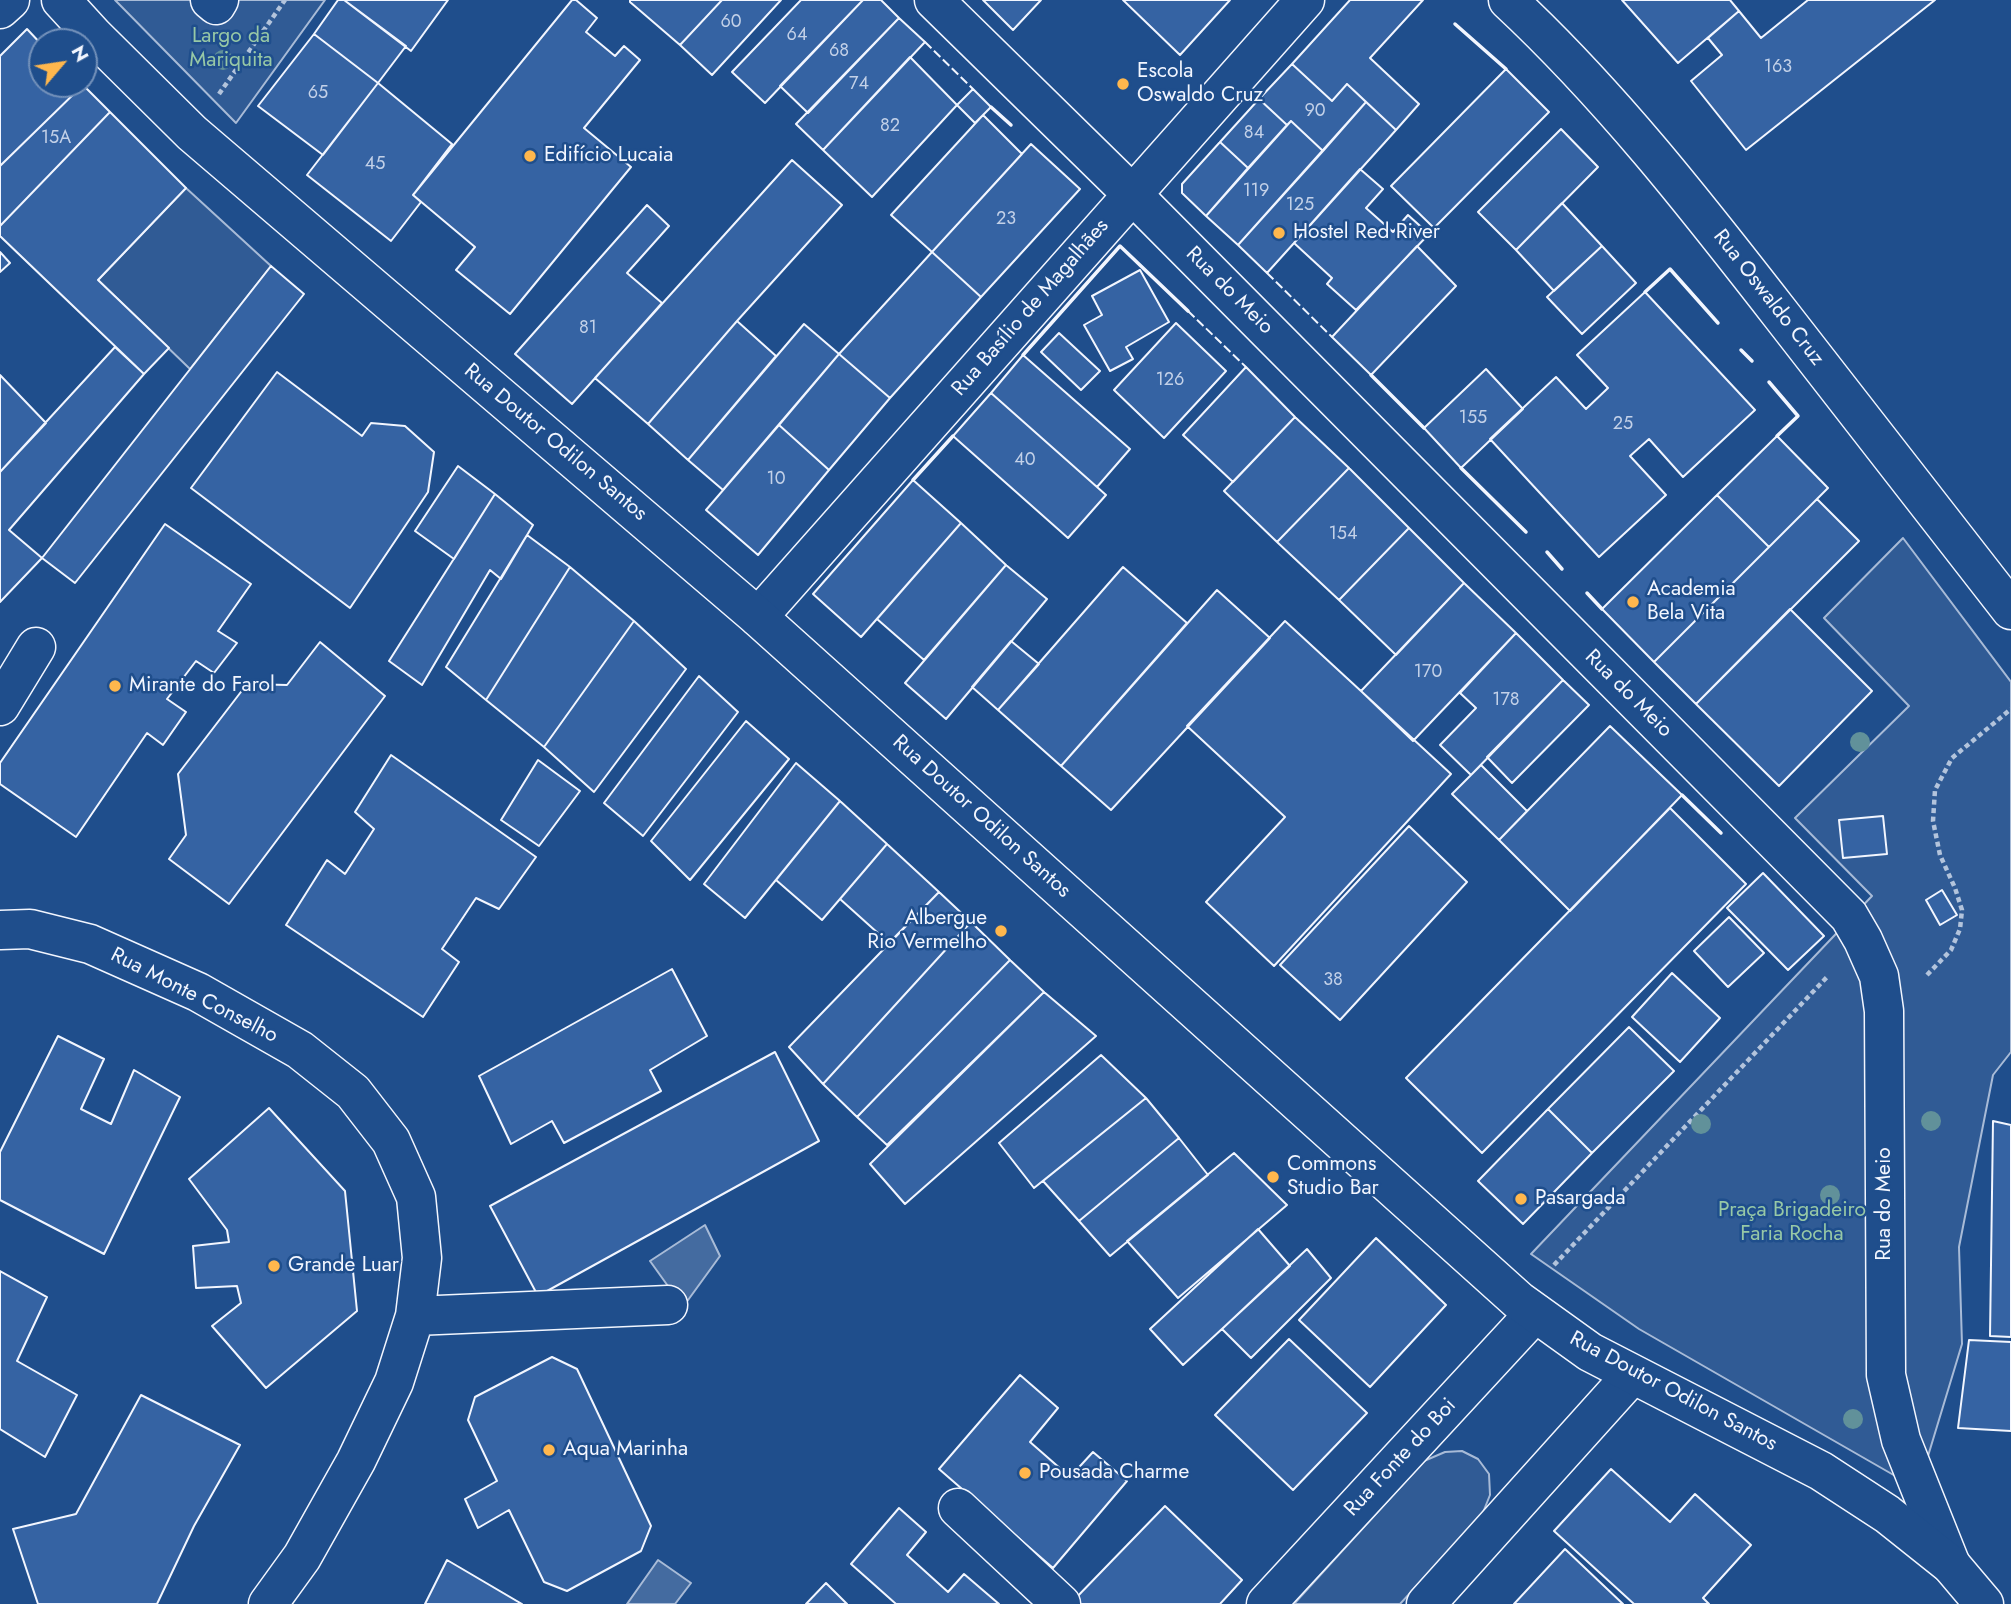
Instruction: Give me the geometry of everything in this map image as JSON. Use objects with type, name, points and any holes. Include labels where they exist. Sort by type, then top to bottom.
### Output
[{"type":"street","points":[[0,9],[10,0]]},
{"type":"street","name":"Rua Doutor Odilon Santos","points":[[61,0],[192,133],[758,617],[1527,1307],[1590,1352],[1821,1471],[1887,1514],[1951,1565]]},
{"type":"street","points":[[210,0],[216,5],[219,0]]},
{"type":"street","name":"Rua do Meio","points":[[934,0],[1132,194],[1849,916],[1879,976],[1884,1011],[1886,1375],[1901,1440],[1951,1565]]},
{"type":"street","name":"Rua Basílio de Magalhães","points":[[758,617],[1305,0]]},
{"type":"street","name":"Rua Oswaldo Cruz","points":[[1508,0],[1612,107],[1698,207],[2011,610]]},
{"type":"street","points":[[0,706],[36,647]]},
{"type":"street","name":"Rua Monte Conselho","points":[[0,930],[30,929],[90,943],[198,992],[300,1050],[353,1092],[391,1141],[416,1197],[422,1258],[415,1316],[394,1382],[356,1461],[302,1557],[268,1604]]},
{"type":"street","points":[[415,1316],[668,1305]]},
{"type":"street","name":"Rua Fonte do Boi","points":[[1266,1604],[1527,1307]]},
{"type":"street","points":[[1426,1604],[1632,1375]]},
{"type":"street","points":[[958,1508],[1060,1604]]},
{"type":"street","points":[[1951,1565],[1984,1604]]},
{"type":"path","points":[[192,133],[285,0]]},
{"type":"path","points":[[1884,1011],[1951,950],[1960,929],[1962,910],[1940,855],[1933,821],[1935,790],[1952,758],[2011,709]]},
{"type":"path","points":[[1527,1307],[1863,940]]},
{"type":"shaded area","name":"Largo da Mariquita","points":[[115,0],[325,0],[236,123]]},
{"type":"shaded area","points":[[186,188],[271,266],[190,369],[98,280]]},
{"type":"shaded area","name":"Praça Brigadeiro Faria Rocha","points":[[1903,538],[2011,682],[2011,1052],[1993,1075],[1959,1247],[1962,1344],[1918,1489],[1639,1329],[1531,1254],[1872,896],[1795,818],[1909,706],[1824,618]]},
{"type":"shaded area","points":[[705,1225],[720,1256],[683,1307],[650,1261]]},
{"type":"shaded area","points":[[1462,1451],[1478,1459],[1489,1474],[1490,1495],[1482,1515],[1400,1604],[1294,1604],[1424,1461],[1445,1452]]},
{"type":"shaded area","points":[[658,1560],[691,1583],[675,1604],[627,1604]]},
{"type":"building","points":[[338,0],[344,0],[406,46],[378,83],[314,34]]},
{"type":"building","points":[[344,0],[448,0],[411,51]]},
{"type":"building","name":"Edifício Lucaia","points":[[572,0],[576,0],[597,18],[586,32],[615,56],[624,46],[640,60],[584,128],[631,167],[510,314],[456,270],[475,247],[413,195]]},
{"type":"building","points":[[630,0],[722,0],[680,45]]},
{"type":"building","points":[[722,0],[781,0],[712,75],[680,45]]},
{"type":"building","points":[[801,0],[863,0],[765,103],[732,72]]},
{"type":"building","points":[[863,0],[881,0],[899,18],[808,113],[780,86]]},
{"type":"building","points":[[983,0],[1041,0],[1013,30]]},
{"type":"building","points":[[1123,0],[1230,0],[1180,55]]},
{"type":"building","points":[[1350,0],[1423,0],[1370,58],[1419,104],[1396,130],[1347,84],[1332,101],[1292,64]]},
{"type":"building","points":[[1622,0],[1730,0],[1739,11],[1678,63]]},
{"type":"building","points":[[1808,0],[1935,0],[1746,150],[1691,81],[1722,55],[1708,38],[1739,11],[1761,38]]},
{"type":"building","points":[[899,18],[925,42],[823,150],[796,124]]},
{"type":"building","points":[[27,29],[28,98],[70,98],[0,166],[0,56]]},
{"type":"building","points":[[314,34],[378,83],[323,155],[258,106]]},
{"type":"building","points":[[910,57],[957,105],[872,197],[823,150]]},
{"type":"building","points":[[1292,64],[1332,101],[1347,84],[1366,102],[1323,151],[1291,121],[1287,125],[1259,99]]},
{"type":"building","points":[[1506,69],[1549,112],[1434,228],[1391,186]]},
{"type":"building","points":[[378,83],[452,144],[413,195],[421,202],[391,241],[307,175]]},
{"type":"building","points":[[973,89],[991,107],[975,123],[957,105]]},
{"type":"building","points":[[70,98],[96,98],[110,112],[0,226],[0,166]]},
{"type":"building","points":[[1259,99],[1287,125],[1248,168],[1220,142]]},
{"type":"building","points":[[1366,102],[1396,130],[1267,273],[1238,245]]},
{"type":"building","points":[[110,112],[186,188],[98,280],[169,348],[144,374],[0,236],[0,226]]},
{"type":"building","points":[[983,115],[1022,154],[932,252],[891,215]]},
{"type":"building","points":[[1291,121],[1323,151],[1238,245],[1206,216]]},
{"type":"building","points":[[1561,129],[1598,167],[1516,250],[1478,212]]},
{"type":"building","points":[[1220,142],[1248,168],[1206,216],[1182,193],[1182,184]]},
{"type":"building","points":[[1031,144],[1080,189],[981,297],[932,252]]},
{"type":"building","points":[[792,160],[842,205],[648,424],[595,378]]},
{"type":"building","points":[[1360,169],[1383,189],[1366,208],[1393,232],[1408,215],[1429,234],[1356,310],[1327,284],[1332,278],[1294,243]]},
{"type":"building","points":[[1562,203],[1602,246],[1554,291],[1516,250]]},
{"type":"building","points":[[647,205],[669,226],[627,273],[662,303],[572,404],[515,354]]},
{"type":"building","points":[[1417,246],[1456,286],[1371,375],[1332,337]]},
{"type":"building","points":[[1602,246],[1636,283],[1582,334],[1547,297]]},
{"type":"building","points":[[0,252],[10,263],[0,272]]},
{"type":"building","points":[[932,252],[981,297],[890,398],[839,354]]},
{"type":"building","points":[[271,266],[304,294],[75,583],[42,558]]},
{"type":"building","points":[[1140,270],[1169,322],[1126,347],[1133,359],[1110,371],[1084,325],[1102,315],[1092,296]]},
{"type":"building","points":[[1645,292],[1755,410],[1683,477],[1649,439],[1630,456],[1666,495],[1599,557],[1490,439],[1556,377],[1586,409],[1608,388],[1577,355]]},
{"type":"building","points":[[737,321],[776,356],[688,460],[648,424]]},
{"type":"building","points":[[1176,323],[1226,371],[1164,438],[1114,390]]},
{"type":"building","points":[[804,324],[839,354],[723,490],[688,460]]},
{"type":"building","points":[[1059,333],[1100,371],[1081,390],[1041,352]]},
{"type":"building","points":[[115,347],[144,374],[9,530],[42,558],[0,602],[0,472]]},
{"type":"building","points":[[839,354],[890,398],[829,470],[779,425]]},
{"type":"building","points":[[1023,355],[1130,449],[1097,487],[991,393]]},
{"type":"building","points":[[1246,367],[1295,417],[1233,482],[1183,435]]},
{"type":"building","points":[[1486,369],[1523,409],[1461,468],[1424,428]]},
{"type":"building","points":[[277,372],[362,436],[371,423],[405,426],[434,452],[428,492],[350,608],[191,488]]},
{"type":"building","points":[[0,375],[46,423],[0,472]]},
{"type":"building","points":[[991,393],[1106,495],[1068,538],[953,436]]},
{"type":"building","points":[[1295,417],[1349,468],[1277,542],[1224,491]]},
{"type":"building","points":[[779,425],[829,470],[758,555],[706,510]]},
{"type":"building","points":[[1777,436],[1828,488],[1769,547],[1717,495]]},
{"type":"building","points":[[458,466],[495,494],[454,559],[415,531]]},
{"type":"building","points":[[1349,468],[1409,528],[1339,600],[1277,542]]},
{"type":"building","points":[[913,480],[961,523],[861,637],[813,594]]},
{"type":"building","points":[[495,494],[533,525],[501,579],[490,570],[422,685],[389,661]]},
{"type":"building","points":[[1717,495],[1769,547],[1654,662],[1602,609]]},
{"type":"building","points":[[1817,499],[1859,541],[1696,704],[1654,662]]},
{"type":"building","points":[[961,523],[1006,565],[924,660],[877,619]]},
{"type":"building","name":"Mirante do Farol","points":[[165,524],[251,584],[218,631],[237,643],[214,673],[196,661],[167,699],[186,712],[163,745],[147,733],[76,837],[0,784],[0,763]]},
{"type":"building","points":[[1409,528],[1464,583],[1396,655],[1339,600]]},
{"type":"building","points":[[527,535],[570,567],[486,700],[446,667]]},
{"type":"building","points":[[1006,565],[1047,599],[946,719],[905,683]]},
{"type":"building","points":[[570,567],[634,621],[544,747],[486,700]]},
{"type":"building","points":[[1123,567],[1187,623],[1061,766],[998,710]]},
{"type":"building","points":[[1464,583],[1516,633],[1413,741],[1361,691]]},
{"type":"building","points":[[1217,590],[1270,638],[1111,810],[1061,766]]},
{"type":"building","points":[[1790,609],[1872,691],[1779,786],[1696,704]]},
{"type":"building","points":[[634,621],[686,669],[594,792],[544,747]]},
{"type":"building","points":[[1285,621],[1451,774],[1274,966],[1206,902],[1285,817],[1187,726]]},
{"type":"building","points":[[1516,633],[1563,680],[1471,775],[1440,745],[1476,708],[1460,693]]},
{"type":"building","points":[[1011,641],[1039,664],[998,710],[972,687]]},
{"type":"building","points":[[320,642],[385,696],[229,904],[169,859],[186,835],[178,774],[247,684],[287,685]]},
{"type":"building","points":[[699,676],[738,712],[643,836],[604,803]]},
{"type":"building","points":[[1563,680],[1589,705],[1512,783],[1487,757]]},
{"type":"building","points":[[746,721],[789,759],[690,880],[651,841]]},
{"type":"building","points":[[1610,726],[1682,795],[1570,911],[1499,840]]},
{"type":"building","points":[[391,755],[536,857],[499,909],[476,898],[442,949],[459,962],[423,1017],[286,925],[327,860],[345,874],[374,829],[355,812]]},
{"type":"building","points":[[538,760],[580,791],[539,846],[501,820]]},
{"type":"building","points":[[796,763],[840,801],[745,918],[704,884]]},
{"type":"building","points":[[1481,765],[1527,811],[1499,840],[1452,794]]},
{"type":"building","points":[[840,801],[887,844],[822,920],[776,880]]},
{"type":"building","points":[[1670,808],[1746,884],[1482,1153],[1406,1078]]},
{"type":"building","points":[[1883,816],[1887,854],[1843,858],[1839,820]]},
{"type":"building","points":[[1409,826],[1467,882],[1340,1020],[1280,965]]},
{"type":"building","points":[[887,844],[939,892],[889,943],[840,899]]},
{"type":"building","points":[[1763,873],[1824,936],[1788,970],[1727,908]]},
{"type":"building","points":[[1942,890],[1957,915],[1940,925],[1926,900]]},
{"type":"building","points":[[939,892],[971,922],[823,1084],[789,1047]]},
{"type":"building","points":[[1729,917],[1764,953],[1728,987],[1694,951]]},
{"type":"building","points":[[971,922],[1010,960],[857,1117],[823,1084]]},
{"type":"building","points":[[1010,960],[1044,992],[887,1145],[857,1117]]},
{"type":"building","points":[[672,969],[707,1036],[650,1070],[661,1091],[564,1143],[552,1121],[511,1144],[479,1076]]},
{"type":"building","points":[[1672,973],[1720,1018],[1680,1062],[1632,1017]]},
{"type":"building","points":[[1044,992],[1096,1036],[905,1204],[870,1164]]},
{"type":"building","points":[[1629,1027],[1674,1071],[1592,1153],[1548,1109]]},
{"type":"building","points":[[58,1036],[104,1059],[81,1109],[111,1124],[134,1070],[180,1097],[104,1254],[0,1200],[0,1152]]},
{"type":"building","points":[[775,1052],[819,1141],[538,1296],[490,1206]]},
{"type":"building","points":[[1101,1055],[1146,1098],[1034,1188],[999,1143]]},
{"type":"building","points":[[1146,1098],[1179,1138],[1079,1221],[1043,1181]]},
{"type":"building","name":"Grande Luar","points":[[269,1108],[345,1191],[357,1311],[266,1388],[212,1326],[241,1303],[237,1286],[196,1288],[193,1246],[229,1242],[227,1230],[189,1179]]},
{"type":"building","points":[[1548,1109],[1592,1153],[1523,1224],[1478,1181]]},
{"type":"building","points":[[1993,1121],[2011,1125],[2011,1337],[1990,1336]]},
{"type":"building","points":[[1179,1138],[1208,1175],[1110,1256],[1079,1221]]},
{"type":"building","points":[[1234,1153],[1287,1205],[1178,1298],[1127,1241]]},
{"type":"building","points":[[1258,1229],[1290,1266],[1183,1365],[1150,1329]]},
{"type":"building","points":[[1376,1238],[1446,1305],[1370,1387],[1299,1320]]},
{"type":"building","points":[[1307,1249],[1331,1278],[1251,1358],[1222,1329]]},
{"type":"building","points":[[0,1271],[47,1297],[17,1361],[77,1395],[45,1457],[0,1429]]},
{"type":"building","points":[[1289,1339],[1367,1413],[1293,1490],[1215,1415]]},
{"type":"building","points":[[1969,1340],[2011,1342],[2011,1431],[1958,1428]]},
{"type":"building","name":"Aqua Marinha","points":[[552,1357],[577,1369],[651,1526],[641,1551],[567,1591],[544,1582],[509,1510],[478,1528],[465,1499],[497,1481],[468,1420],[475,1397]]},
{"type":"building","points":[[1020,1375],[1058,1408],[1030,1442],[1070,1477],[1093,1452],[1127,1481],[1053,1568],[939,1469]]},
{"type":"building","points":[[141,1395],[240,1445],[194,1526],[157,1604],[38,1604],[13,1529],[76,1514]]},
{"type":"building","points":[[1611,1469],[1670,1522],[1695,1494],[1751,1545],[1703,1598],[1709,1604],[1634,1604],[1554,1531]]},
{"type":"building","points":[[1165,1506],[1242,1580],[1220,1604],[1074,1604],[1072,1602]]},
{"type":"building","points":[[899,1508],[926,1532],[907,1555],[948,1592],[964,1574],[999,1604],[896,1604],[851,1564]]},
{"type":"building","points":[[1565,1549],[1623,1604],[1514,1604]]},
{"type":"building","points":[[447,1560],[522,1604],[425,1604]]},
{"type":"building","points":[[826,1583],[847,1604],[806,1604]]},
{"type":"fence","points":[[925,42],[973,89]]},
{"type":"fence","points":[[1267,273],[1332,337]]},
{"type":"fence","points":[[1188,311],[1246,367]]},
{"type":"wall","points":[[1455,24],[1506,69]]},
{"type":"wall","points":[[991,107],[1011,125]]},
{"type":"wall","points":[[1023,355],[1120,246],[1188,311]]},
{"type":"wall","points":[[1645,292],[1670,269],[1718,323]]},
{"type":"wall","points":[[1741,350],[1752,361]]},
{"type":"wall","points":[[1371,375],[1424,428]]},
{"type":"wall","points":[[1769,382],[1798,416],[1777,436]]},
{"type":"wall","points":[[913,480],[953,436]]},
{"type":"wall","points":[[1461,468],[1526,532]]},
{"type":"wall","points":[[1547,552],[1562,569]]},
{"type":"wall","points":[[1587,593],[1602,609]]},
{"type":"wall","points":[[1682,795],[1721,833]]},
{"type":"place","name":"Escola Oswaldo Cruz","points":[[1123,84]]},
{"type":"place","name":"Edifício Lucaia","points":[[530,156]]},
{"type":"place","name":"Hostel Red River","points":[[1279,233]]},
{"type":"place","name":"Academia Bela Vita","points":[[1633,602]]},
{"type":"place","name":"Mirante do Farol","points":[[115,686]]},
{"type":"place","name":"Albergue Rio Vermelho","points":[[1001,931]]},
{"type":"place","name":"Commons Studio Bar","points":[[1273,1177]]},
{"type":"place","name":"Pasargada","points":[[1521,1199]]},
{"type":"place","name":"Grande Luar","points":[[274,1266]]},
{"type":"place","name":"Aqua Marinha","points":[[549,1450]]},
{"type":"place","name":"Pousada Charme","points":[[1025,1473]]}]
